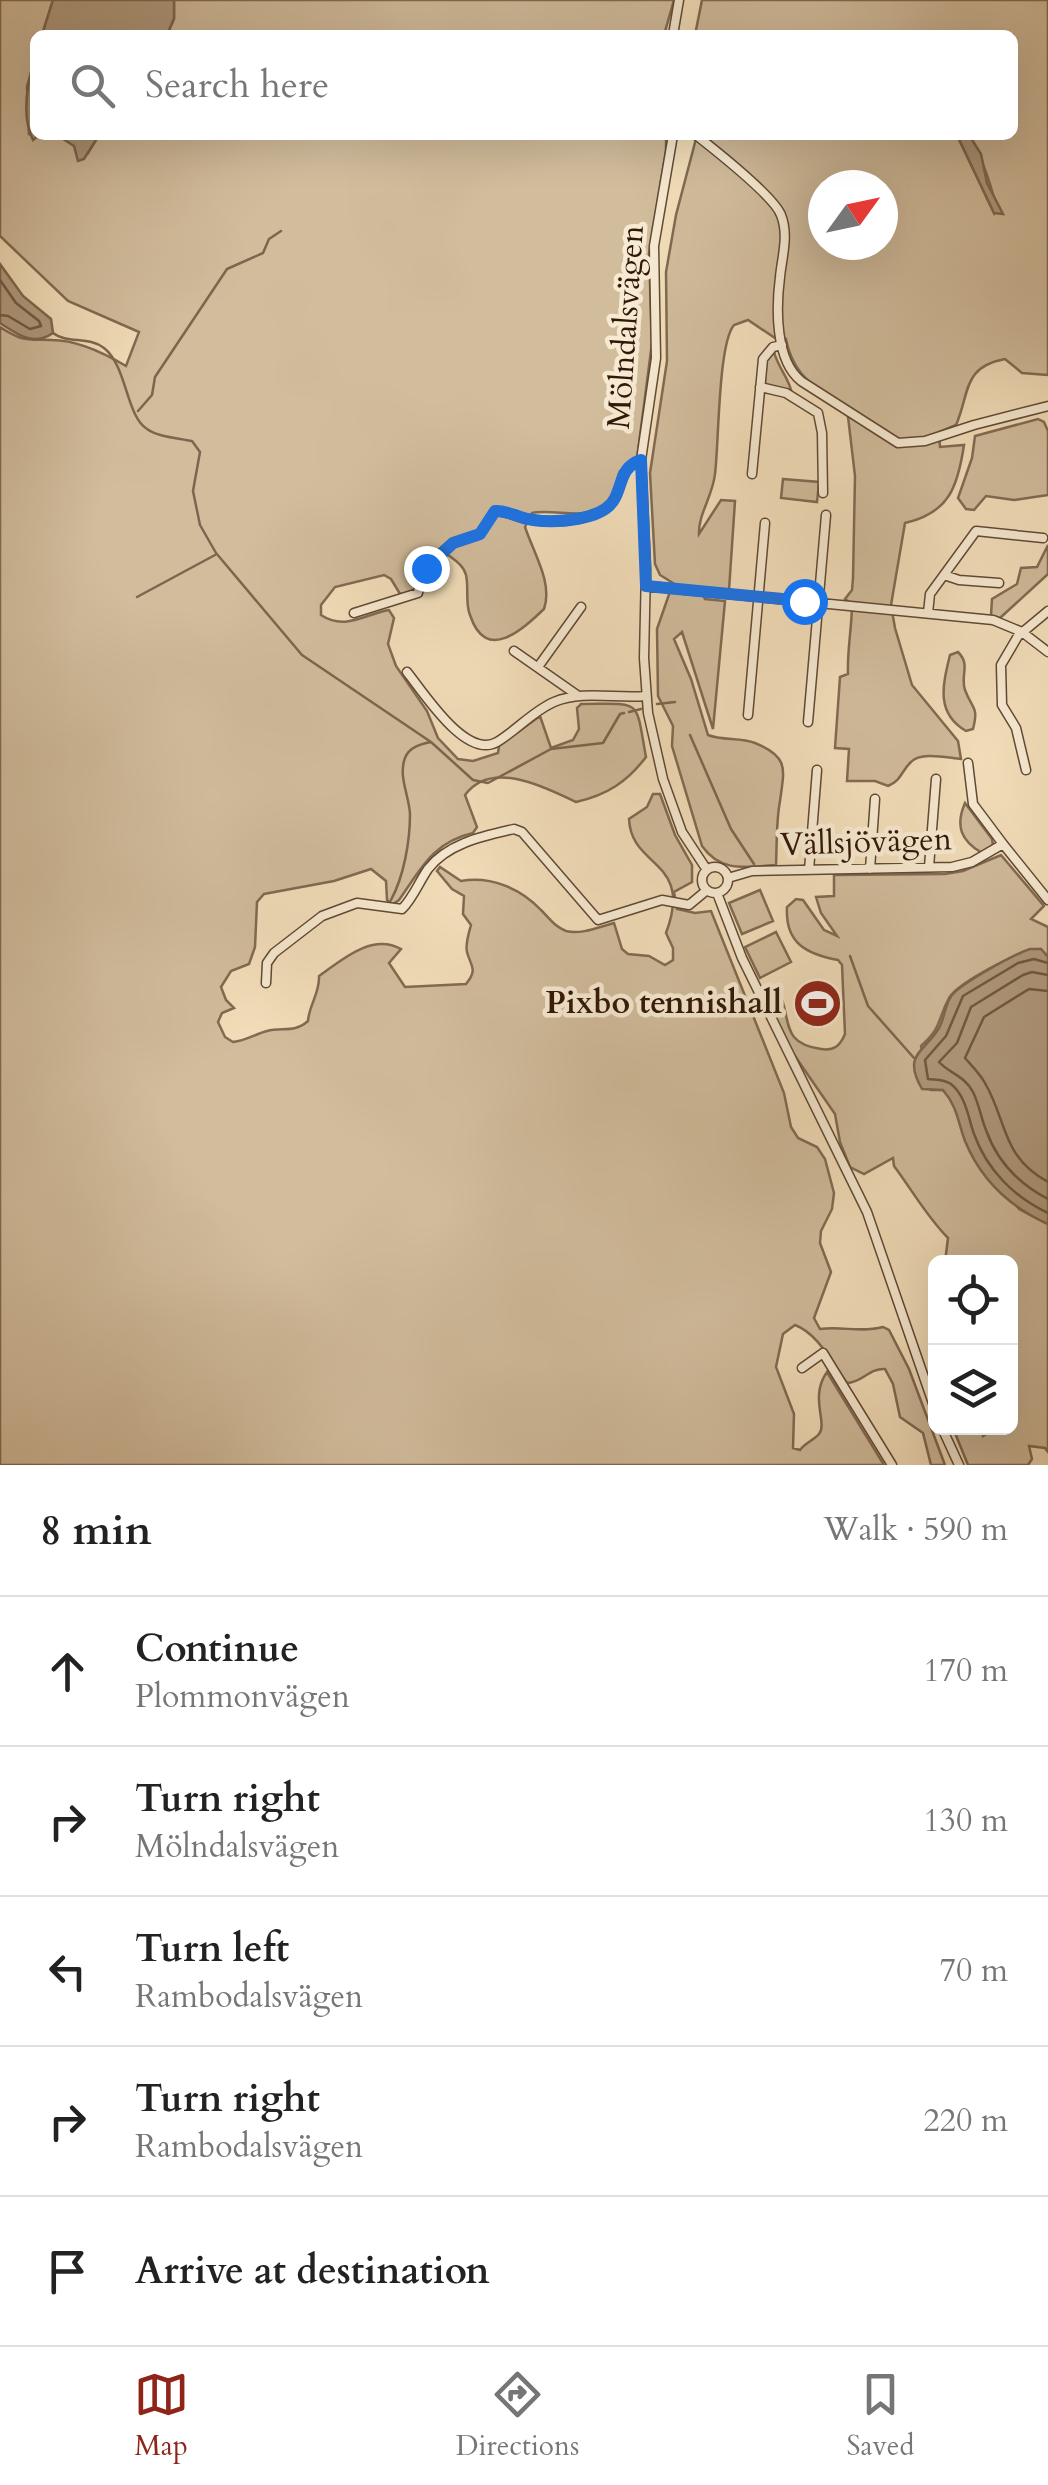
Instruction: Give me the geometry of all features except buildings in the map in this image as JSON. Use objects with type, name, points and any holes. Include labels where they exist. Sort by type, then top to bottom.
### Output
[{"type":"street","points":[[674,30],[679,0]]},
{"type":"street","name":"Mölndalsvägen","points":[[672,140],[654,246],[656,358],[641,460],[646,696],[660,768],[676,818],[707,870]]},
{"type":"street","points":[[702,140],[763,191],[781,215],[785,238],[779,282],[782,345],[792,374],[898,443],[925,442],[974,424],[1048,406]]},
{"type":"street","points":[[752,474],[765,354],[782,345]]},
{"type":"street","points":[[760,387],[786,394],[818,413],[823,493]]},
{"type":"street","points":[[354,613],[418,593],[421,572],[453,543],[480,534],[495,511],[531,520],[550,520],[602,510],[615,498],[626,469],[641,460]]},
{"type":"street","points":[[808,722],[826,515]]},
{"type":"street","points":[[748,715],[765,523]]},
{"type":"street","points":[[928,613],[930,594],[976,531],[1043,538]]},
{"type":"street","points":[[944,576],[998,584]]},
{"type":"street","points":[[646,586],[993,620],[1022,632],[1048,652]]},
{"type":"street","points":[[538,667],[580,607]]},
{"type":"street","points":[[1026,770],[1016,728],[1005,713],[1001,664],[1022,632],[1048,611]]},
{"type":"street","points":[[514,651],[578,696]]},
{"type":"street","points":[[407,672],[465,740],[480,746],[500,740],[541,708],[578,696],[646,696]]},
{"type":"street","name":"Vällsjövägen","points":[[968,764],[973,804],[1048,900]]},
{"type":"street","points":[[808,870],[818,770]]},
{"type":"street","points":[[930,867],[936,779]]},
{"type":"street","points":[[870,869],[875,798]]},
{"type":"street","points":[[266,983],[270,958],[304,926],[357,903],[402,909],[443,854],[514,829],[522,832],[598,920],[669,899],[690,905],[707,890]]},
{"type":"street","name":"Vällsjövägen","points":[[728,878],[752,871],[963,865],[1003,844]]},
{"type":"street","points":[[718,868],[728,878],[726,887],[718,893],[707,890],[702,880],[707,870],[718,868]]},
{"type":"street","points":[[718,893],[742,958],[867,1212],[928,1389]]},
{"type":"street","points":[[802,1368],[823,1353],[892,1465]]},
{"type":"street","points":[[945,1435],[959,1465]]},
{"type":"shaded area","points":[[0,0],[53,0],[44,30],[30,30],[30,140],[66,140],[88,153],[96,140],[666,140],[649,254],[652,343],[637,459],[620,471],[614,494],[599,510],[577,514],[532,513],[525,527],[544,579],[544,609],[516,633],[495,640],[485,638],[469,610],[465,571],[444,552],[422,573],[415,593],[400,594],[384,575],[335,587],[321,605],[321,615],[338,622],[389,610],[394,618],[388,644],[396,666],[427,711],[438,738],[458,759],[473,761],[498,753],[499,746],[540,716],[551,748],[573,740],[579,729],[577,708],[581,704],[633,708],[646,757],[616,786],[576,802],[519,779],[503,777],[476,784],[465,795],[477,827],[473,833],[438,850],[393,904],[387,900],[386,881],[371,869],[334,881],[264,894],[257,902],[255,947],[249,964],[231,971],[221,987],[234,1008],[222,1013],[218,1022],[225,1037],[233,1042],[303,1025],[308,1021],[319,976],[358,950],[379,944],[401,949],[389,963],[405,987],[466,984],[473,971],[467,949],[471,925],[463,914],[464,896],[452,889],[437,871],[440,867],[461,881],[483,880],[514,890],[566,931],[614,923],[622,949],[628,954],[649,956],[665,965],[673,960],[673,948],[666,933],[673,909],[672,891],[667,878],[632,835],[629,819],[647,807],[653,794],[660,794],[675,835],[692,865],[692,882],[674,892],[677,909],[711,911],[784,1093],[791,1127],[798,1138],[817,1147],[825,1159],[834,1193],[820,1243],[831,1272],[814,1318],[820,1329],[889,1330],[928,1420],[928,1435],[934,1435],[945,1465],[931,1465],[923,1433],[900,1417],[893,1384],[885,1369],[847,1383],[818,1342],[795,1325],[783,1334],[776,1367],[794,1414],[793,1448],[800,1450],[821,1429],[819,1391],[827,1372],[884,1465],[0,1465],[0,327],[25,339],[81,345],[126,366],[139,332],[68,301],[0,236]]},
{"type":"shaded area","points":[[174,0],[674,0],[665,30],[169,30],[174,19]]},
{"type":"shaded area","points":[[702,0],[1048,0],[1048,375],[1022,373],[1005,359],[981,368],[974,375],[956,425],[939,432],[940,447],[964,445],[955,485],[932,512],[905,523],[891,605],[912,685],[958,741],[961,759],[915,759],[888,786],[875,781],[847,781],[849,749],[835,748],[840,677],[848,674],[852,613],[852,604],[845,599],[852,590],[853,578],[855,476],[847,408],[800,372],[786,339],[775,338],[748,320],[734,325],[722,372],[715,474],[699,534],[721,500],[735,501],[729,590],[699,587],[705,599],[725,601],[713,729],[682,632],[674,639],[708,735],[766,748],[779,759],[783,773],[776,865],[744,867],[717,861],[702,846],[672,746],[673,726],[658,696],[657,629],[673,583],[660,575],[655,564],[650,473],[667,361],[666,272],[696,140],[959,140],[994,213],[991,186],[971,140],[1018,140],[1018,30],[696,30]]},
{"type":"shaded area","points":[[774,352],[792,394],[765,384],[765,362]]},
{"type":"shaded area","points":[[1038,419],[1048,431],[1048,495],[1014,500],[986,496],[974,510],[966,509],[958,498],[975,436]]},
{"type":"shaded area","points":[[783,479],[819,482],[817,502],[781,498]]},
{"type":"shaded area","points":[[1048,545],[1048,574],[1000,618],[991,615],[992,599],[1017,584],[1021,568],[1037,567]]},
{"type":"shaded area","points":[[958,652],[964,661],[965,690],[975,712],[973,729],[966,731],[945,707],[950,655]]},
{"type":"shaded area","points":[[965,803],[992,839],[993,845],[982,853],[962,832],[960,819]]},
{"type":"shaded area","points":[[1001,855],[1044,906],[1031,919],[1048,927],[1048,957],[1040,949],[1031,950],[964,984],[949,998],[936,1028],[921,1046],[931,1090],[943,1090],[953,1102],[959,1118],[1019,1209],[1048,1224],[1048,1452],[1029,1446],[1032,1459],[1028,1465],[968,1465],[956,1435],[1018,1435],[1018,1255],[946,1255],[948,1238],[894,1166],[893,1158],[864,1174],[850,1167],[835,1114],[771,1014],[770,996],[779,991],[790,1029],[799,1042],[830,1049],[845,1034],[842,965],[838,960],[807,950],[794,938],[787,907],[796,899],[803,900],[824,930],[837,936],[821,913],[816,897],[834,896],[834,875],[963,871]]},
{"type":"shaded area","points":[[760,890],[773,921],[742,934],[729,903]]},
{"type":"shaded area","points":[[776,932],[791,962],[760,978],[745,947]]},
{"type":"water","points":[[53,0],[174,0],[169,30],[44,30]]},
{"type":"water","points":[[30,78],[30,133],[27,121]]},
{"type":"water","points":[[65,140],[96,140],[84,159],[78,161],[74,146]]},
{"type":"water","points":[[959,140],[972,140],[981,154],[987,183],[1003,214],[994,213]]},
{"type":"water","points":[[0,264],[23,296],[51,319],[53,333],[32,339],[0,323]]},
{"type":"water","points":[[1030,949],[1041,949],[1048,957],[1048,1224],[1009,1201],[988,1180],[965,1141],[948,1096],[943,1090],[922,1089],[914,1068],[917,1055],[939,1028],[954,993],[986,971]]},
{"type":"waterway","points":[[138,411],[152,395],[155,377],[227,269],[263,253],[269,239],[281,231]]},
{"type":"waterway","points":[[53,333],[104,348],[117,366],[140,423],[157,434],[192,441],[200,452],[193,491],[200,525],[216,553],[302,655],[431,742],[473,780],[488,783],[551,749],[603,743],[624,713]]},
{"type":"waterway","points":[[137,597],[215,555]]},
{"type":"waterway","points":[[657,704],[675,702]]},
{"type":"waterway","points":[[629,712],[641,709]]},
{"type":"waterway","points":[[690,735],[731,829],[754,864]]},
{"type":"waterway","points":[[391,900],[403,869],[409,835],[403,765],[412,749],[431,742]]},
{"type":"waterway","points":[[850,956],[868,1006],[914,1058]]},
{"type":"place","name":"Pixbo tennishall","points":[[817,1003]]},
{"type":"route","points":[[426,568],[453,543],[480,534],[495,511],[531,520],[568,520],[602,510],[615,498],[626,469],[641,460],[646,586],[804,601]]}]
